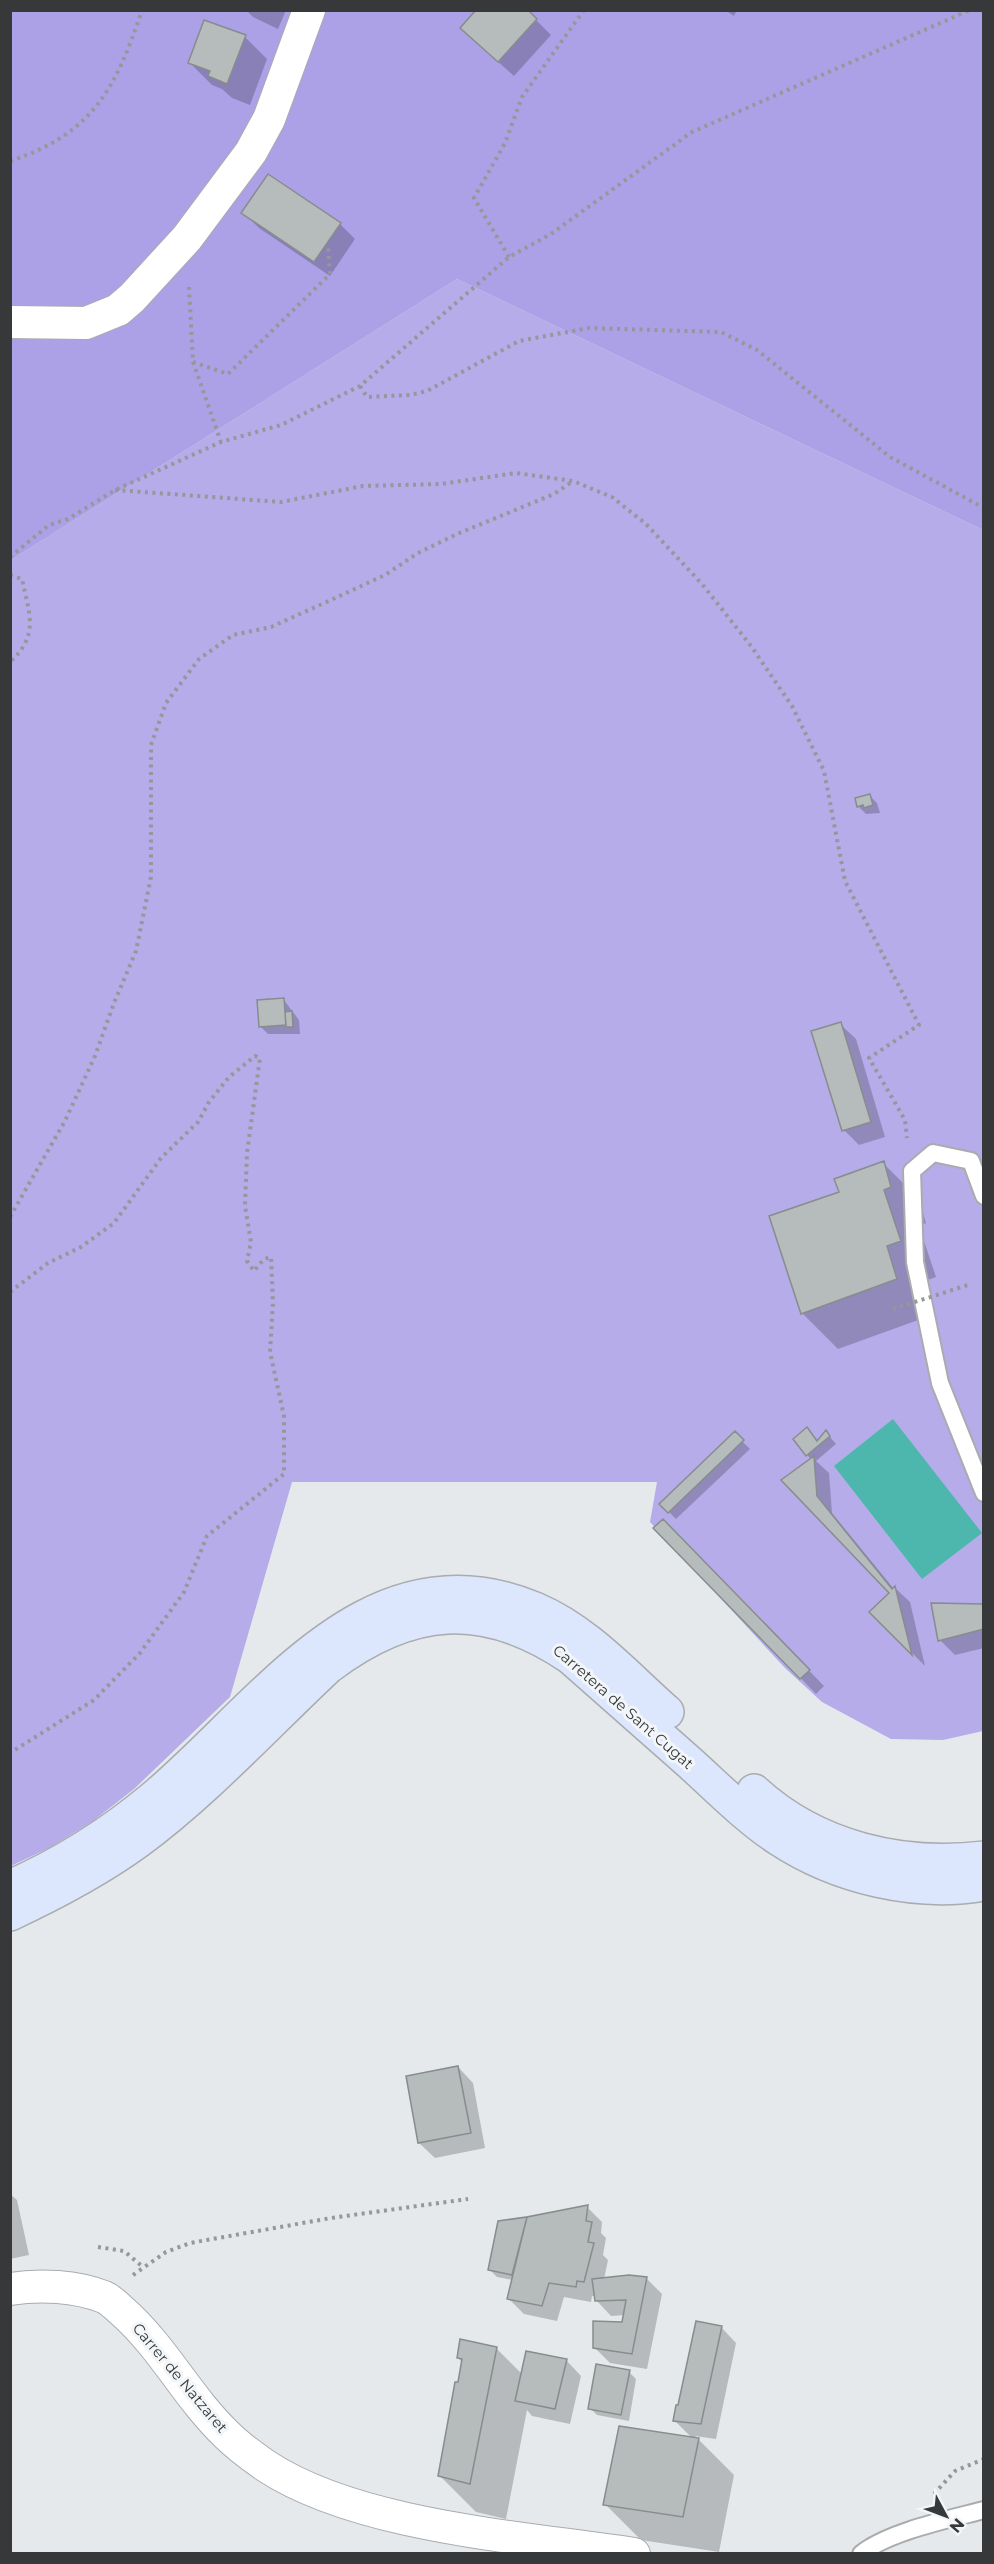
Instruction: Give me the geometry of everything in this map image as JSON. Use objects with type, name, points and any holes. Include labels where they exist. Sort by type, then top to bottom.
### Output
[{"type":"main road","name":"Carretera de Sant Cugat","points":[[10,1887],[64,1860],[125,1820],[154,1797],[310,1652],[352,1622],[391,1603],[424,1595],[453,1592],[481,1594],[519,1603],[537,1610],[586,1639],[758,1795],[807,1829],[867,1852],[900,1859],[933,1861],[984,1858]]},
{"type":"main road","name":"Carretera de Sant Cugat","points":[[10,1914],[55,1893],[105,1864],[152,1830],[328,1666],[350,1650],[396,1627],[446,1615],[473,1616],[500,1621],[526,1630],[560,1650],[754,1820],[804,1854],[831,1867],[906,1884],[944,1887],[984,1884]]},
{"type":"street","points":[[10,322],[68,324],[103,318],[132,298],[187,238],[251,152],[269,120],[309,10]]},
{"type":"street","name":"Carrer de Natzaret","points":[[10,2289],[24,2287],[75,2289],[106,2298],[136,2323],[226,2435],[266,2466],[302,2487],[343,2501],[432,2524],[634,2553]]},
{"type":"lane","points":[[984,1196],[971,1161],[933,1154],[912,1171],[915,1262],[940,1383],[984,1493]]},
{"type":"lane","points":[[861,2553],[869,2547],[918,2529],[984,2510]]},
{"type":"path","points":[[10,161],[57,141],[79,124],[98,104],[114,82],[126,56],[141,10]]},
{"type":"path","points":[[509,257],[474,198],[505,143],[522,98],[584,10]]},
{"type":"path","points":[[10,557],[49,525],[68,519],[115,490],[220,442],[281,425],[360,386],[509,257],[551,234],[692,132],[970,10]]},
{"type":"path","points":[[187,238],[193,362],[220,442]]},
{"type":"path","points":[[193,362],[228,374],[330,274],[328,247]]},
{"type":"path","points":[[360,386],[367,397],[418,393],[465,372],[481,360],[519,341],[589,328],[721,332],[757,350],[890,458],[984,508]]},
{"type":"path","points":[[115,490],[280,502],[363,486],[441,484],[516,473],[573,481],[612,497],[646,524],[702,584],[751,646],[792,706],[824,771],[845,881],[919,1025],[869,1058],[905,1120],[912,1171]]},
{"type":"path","points":[[10,1217],[65,1121],[95,1056],[136,951],[152,877],[151,745],[166,703],[199,659],[233,635],[271,627],[331,600],[385,575],[428,549],[554,494],[573,481]]},
{"type":"path","points":[[10,575],[22,579],[31,621],[28,640],[22,651],[10,662]]},
{"type":"path","points":[[10,1292],[48,1263],[81,1247],[114,1223],[161,1158],[198,1122],[209,1102],[229,1077],[255,1056],[260,1058],[247,1153],[245,1206],[251,1242],[247,1261],[254,1271],[264,1259],[271,1257],[273,1303],[270,1352],[285,1416],[284,1474],[207,1536],[184,1592],[140,1653],[94,1700],[10,1753]]},
{"type":"path","points":[[893,1309],[971,1284]]},
{"type":"path","points":[[106,2298],[143,2267],[166,2252],[190,2243],[330,2218],[468,2199]]},
{"type":"path","points":[[98,2247],[124,2252],[143,2267]]},
{"type":"path","points":[[918,2529],[925,2509],[944,2480],[956,2471],[984,2459]]},
{"type":"shaded area","points":[[11,11],[983,11],[983,530],[457,279],[11,560]]},
{"type":"shaded area","points":[[457,279],[983,530],[983,1731],[943,1740],[891,1739],[822,1702],[785,1668],[650,1522],[657,1482],[292,1482],[230,1697],[134,1789],[93,1821],[51,1847],[11,1866],[11,560]]},
{"type":"shaded area","points":[[893,1419],[982,1533],[922,1579],[834,1466]]},
{"type":"building","points":[[476,10],[528,10],[537,19],[498,62],[460,28]]},
{"type":"building","points":[[204,20],[246,35],[227,84],[208,76],[210,71],[188,63]]},
{"type":"building","points":[[268,174],[341,223],[314,262],[241,213]]},
{"type":"building","points":[[870,794],[873,805],[864,808],[863,805],[857,807],[855,798]]},
{"type":"building","points":[[284,998],[286,1025],[259,1027],[257,1000]]},
{"type":"building","points":[[292,1011],[293,1027],[286,1027],[285,1012]]},
{"type":"building","points":[[841,1022],[871,1122],[842,1131],[811,1031]]},
{"type":"building","points":[[884,1161],[891,1187],[884,1190],[901,1241],[887,1246],[897,1279],[801,1314],[769,1216],[839,1192],[834,1179]]},
{"type":"building","points":[[807,1427],[817,1441],[826,1430],[830,1436],[806,1456],[793,1439]]},
{"type":"building","points":[[735,1431],[744,1440],[668,1513],[659,1504]]},
{"type":"building","points":[[814,1456],[817,1496],[892,1589],[895,1586],[912,1655],[869,1612],[889,1593],[781,1480]]},
{"type":"building","points":[[663,1519],[810,1670],[800,1679],[653,1528]]},
{"type":"building","points":[[931,1603],[984,1604],[984,1629],[938,1641]]},
{"type":"building","points":[[458,2066],[471,2133],[418,2143],[406,2076]]},
{"type":"building","points":[[588,2205],[586,2221],[592,2222],[588,2242],[594,2243],[584,2282],[577,2281],[576,2287],[549,2283],[542,2306],[507,2299],[527,2217]]},
{"type":"building","points":[[527,2217],[512,2275],[488,2270],[498,2221]]},
{"type":"building","points":[[629,2275],[647,2277],[632,2354],[593,2348],[593,2321],[622,2322],[626,2300],[595,2301],[592,2279]]},
{"type":"building","points":[[696,2321],[722,2326],[701,2424],[673,2421]]},
{"type":"building","points":[[460,2339],[497,2347],[470,2484],[438,2476],[455,2382],[458,2382],[462,2359],[457,2358]]},
{"type":"building","points":[[526,2351],[567,2359],[555,2409],[515,2401]]},
{"type":"building","points":[[596,2364],[630,2370],[621,2415],[588,2409]]},
{"type":"building","points":[[619,2426],[699,2438],[683,2517],[603,2505]]}]
